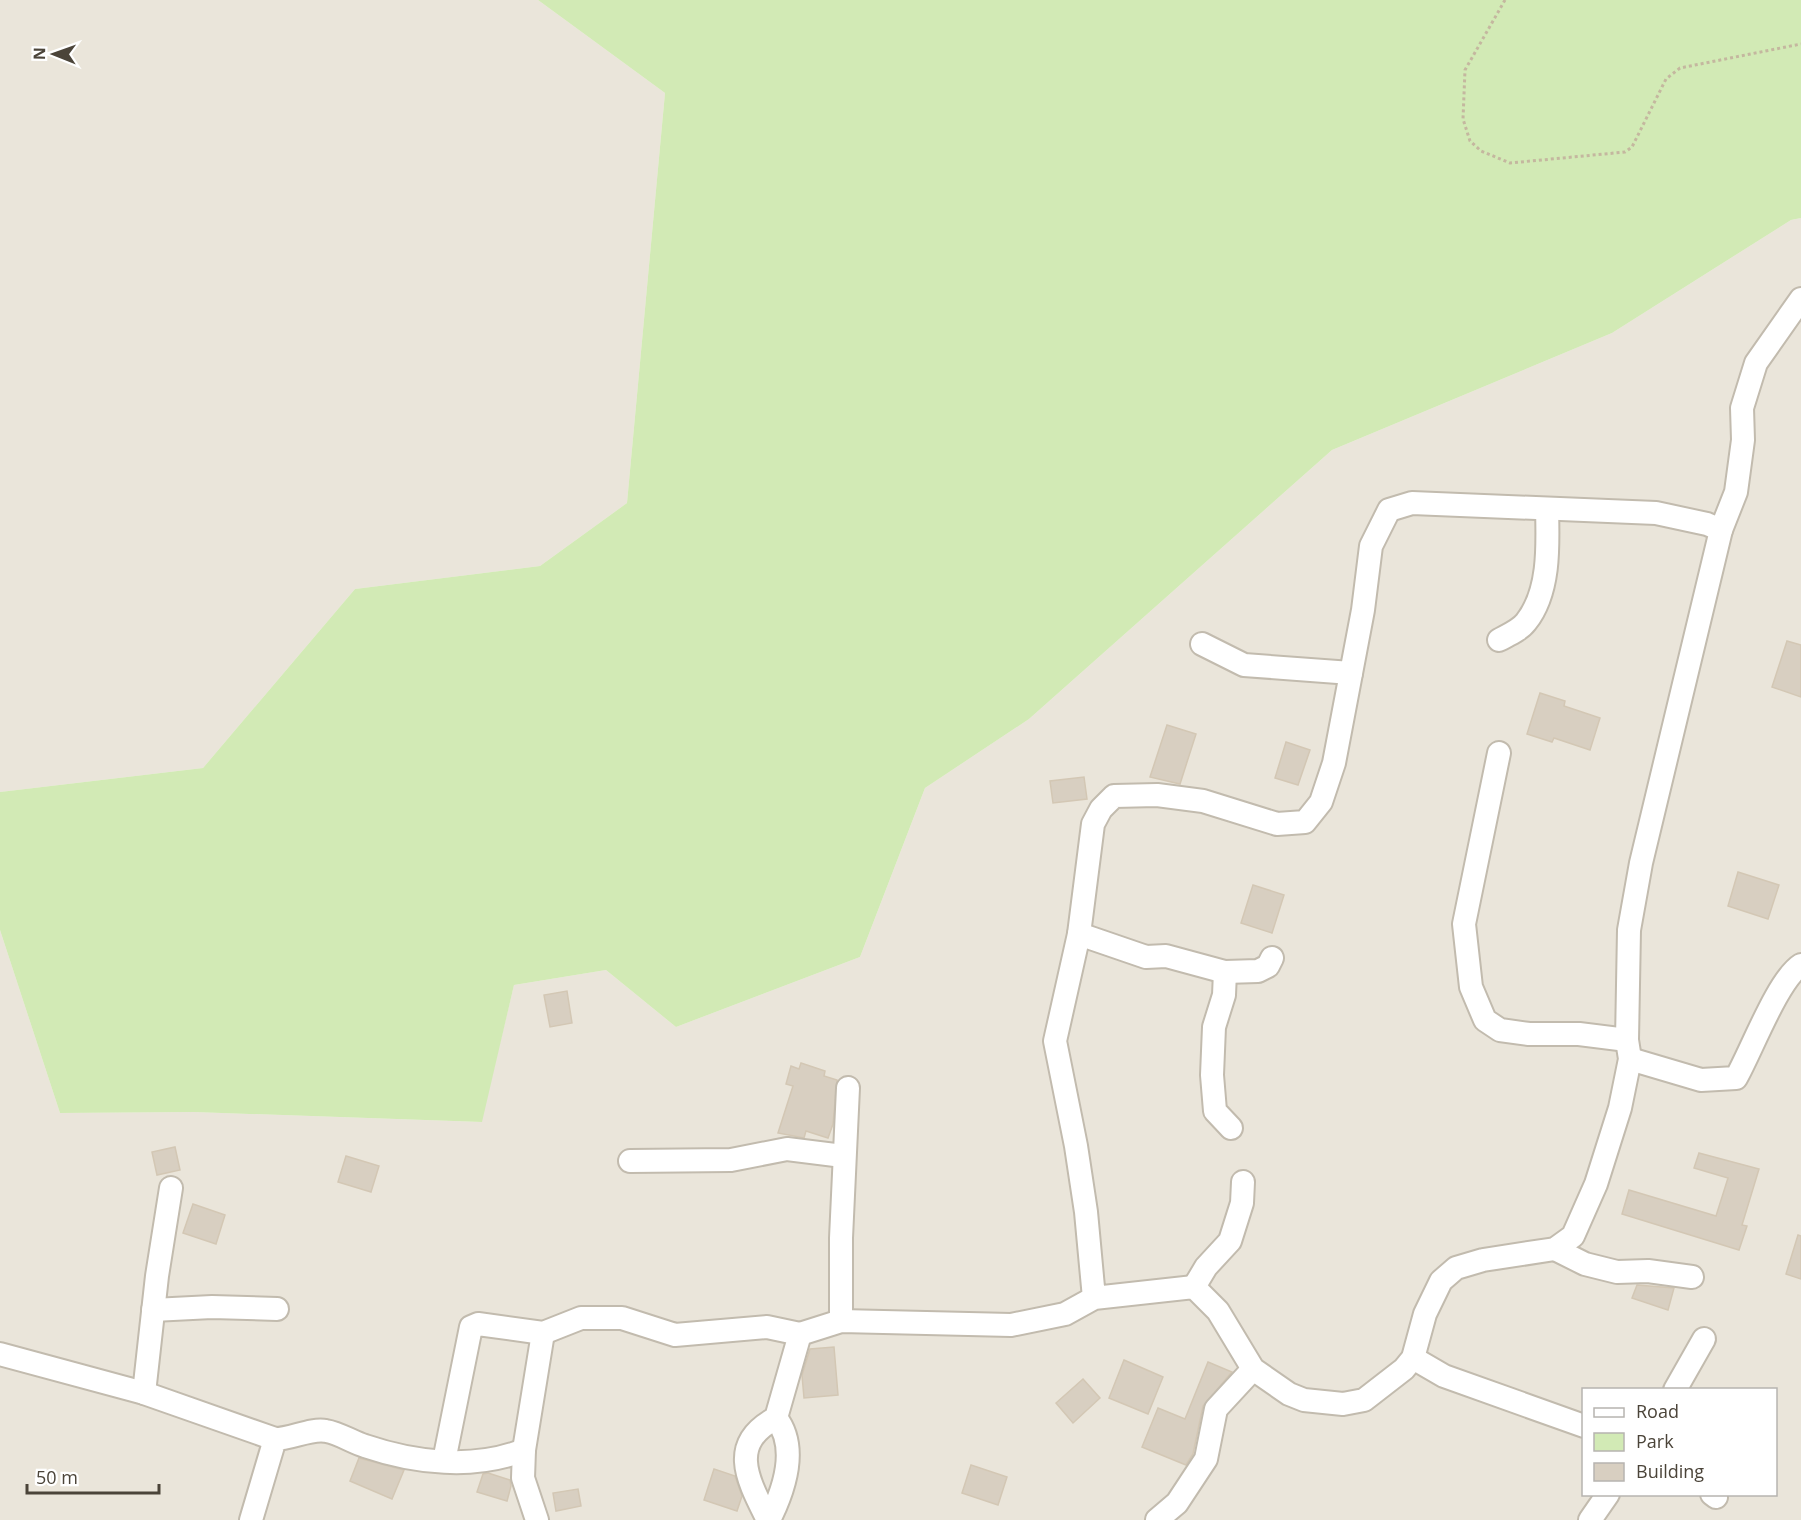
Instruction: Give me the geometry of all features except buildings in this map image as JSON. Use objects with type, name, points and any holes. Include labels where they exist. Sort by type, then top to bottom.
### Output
[{"type":"street","points":[[1194,1287],[1218,1311],[1253,1369],[1288,1394],[1304,1400],[1343,1404],[1364,1400],[1404,1369],[1413,1358],[1425,1314],[1441,1281],[1456,1268],[1483,1260],[1555,1249],[1573,1236],[1596,1184],[1620,1108],[1628,1050],[1629,930],[1641,862],[1721,530],[1736,492],[1743,440],[1742,408],[1755,363],[1801,299]]},
{"type":"street","points":[[1094,1298],[1086,1212],[1076,1146],[1055,1041],[1079,934],[1093,824],[1101,809],[1114,796],[1157,795],[1203,801],[1277,824],[1305,822],[1321,802],[1334,763],[1363,610],[1371,546],[1389,510],[1412,503],[1656,513],[1707,524],[1721,530]]},
{"type":"street","points":[[1499,640],[1525,624],[1539,602],[1548,549],[1547,509]]},
{"type":"street","points":[[1202,644],[1244,665],[1351,674]]},
{"type":"street","points":[[1499,753],[1464,924],[1471,987],[1485,1020],[1500,1030],[1529,1034],[1579,1034],[1628,1050],[1701,1080],[1736,1078],[1780,992],[1795,969],[1801,965]]},
{"type":"street","points":[[1079,934],[1146,957],[1166,956],[1225,972],[1258,970],[1268,966],[1272,958]]},
{"type":"street","points":[[1225,972],[1224,995],[1214,1027],[1212,1076],[1215,1111],[1231,1128]]},
{"type":"street","points":[[842,1321],[843,1156],[847,1140],[848,1088]]},
{"type":"street","points":[[630,1161],[731,1160],[787,1149],[843,1156]]},
{"type":"street","points":[[1194,1287],[1206,1267],[1230,1241],[1242,1203],[1243,1182]]},
{"type":"street","points":[[144,1393],[153,1310],[171,1188]]},
{"type":"street","points":[[1555,1249],[1585,1264],[1617,1272],[1648,1271],[1692,1276]]},
{"type":"street","points":[[444,1461],[471,1327],[478,1324],[543,1333],[581,1318],[622,1318],[675,1335],[766,1327],[800,1334],[842,1321],[1011,1325],[1065,1314],[1094,1298],[1194,1287]]},
{"type":"street","points":[[153,1310],[212,1307],[276,1309]]},
{"type":"street","points":[[537,1520],[523,1478],[524,1450],[543,1333]]},
{"type":"street","points":[[768,1520],[751,1485],[747,1463],[748,1442],[758,1428],[776,1418],[800,1334]]},
{"type":"street","points":[[1676,1388],[1704,1339]]},
{"type":"street","points":[[0,1354],[144,1393],[275,1439],[324,1430],[366,1447],[427,1460],[444,1461],[499,1460],[524,1450]]},
{"type":"street","points":[[1413,1358],[1444,1377],[1582,1425]]},
{"type":"street","points":[[1157,1520],[1178,1503],[1206,1458],[1216,1409],[1253,1369]]},
{"type":"street","points":[[768,1520],[783,1493],[788,1467],[783,1427],[776,1418]]},
{"type":"street","points":[[251,1520],[275,1439]]},
{"type":"street","points":[[1590,1520],[1607,1496]]},
{"type":"path","points":[[1504,0],[1467,62],[1463,119],[1470,141],[1481,151],[1510,164],[1625,152],[1632,147],[1666,80],[1680,68],[1801,44]]},
{"type":"shaded area","points":[[0,0],[538,0],[665,93],[627,503],[540,566],[355,589],[203,768],[0,792]]},
{"type":"shaded area","points":[[1801,218],[1801,1520],[0,1520],[0,930],[60,1113],[194,1112],[481,1122],[514,985],[606,970],[676,1027],[860,957],[925,788],[1029,719],[1332,450],[1612,333],[1791,220]]},
{"type":"green space","points":[[538,0],[1801,0],[1801,218],[1791,220],[1612,333],[1332,450],[1029,719],[925,788],[860,957],[676,1027],[606,970],[514,985],[482,1122],[194,1112],[60,1113],[0,930],[0,792],[203,768],[355,589],[540,566],[627,503],[665,93]]}]
